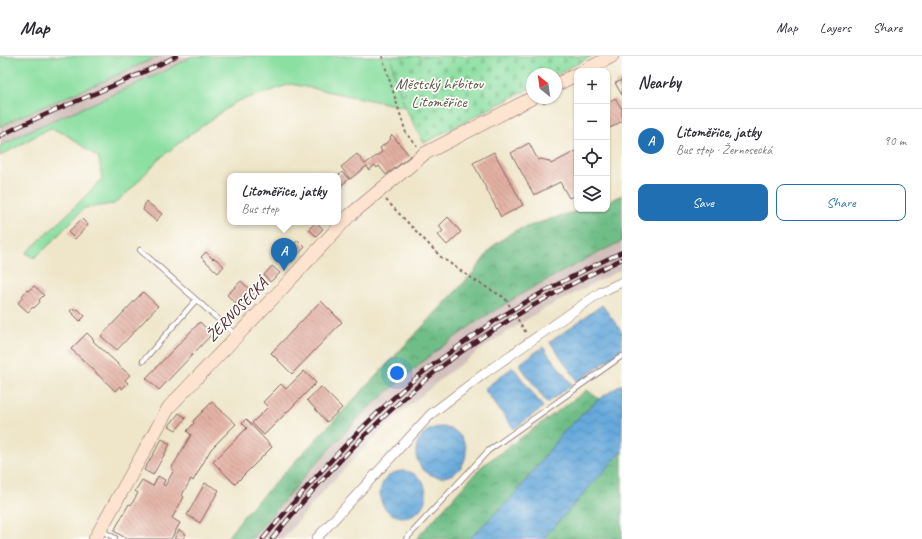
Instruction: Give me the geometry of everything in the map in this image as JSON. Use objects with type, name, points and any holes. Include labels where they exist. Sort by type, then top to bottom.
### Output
[{"type":"main road","points":[[590,68],[612,56]]},
{"type":"main road","points":[[562,82],[574,76]]},
{"type":"main road","name":"ŽERNOSECKÁ","points":[[341,225],[349,216],[424,154],[530,104]]},
{"type":"main road","name":"ŽERNOSECKÁ","points":[[98,535],[169,407],[341,225]]},
{"type":"street","points":[[316,539],[431,414],[530,341],[602,292],[622,282]]},
{"type":"lane","points":[[140,250],[237,336]]},
{"type":"lane","points":[[143,361],[196,300]]},
{"type":"lane","points":[[406,539],[488,451],[622,356]]},
{"type":"lane","points":[[98,535],[115,538],[114,539]]},
{"type":"path","points":[[382,56],[406,133],[424,154]]},
{"type":"path","points":[[378,192],[441,257],[474,280],[505,298],[530,341]]},
{"type":"shaded area","points":[[159,56],[192,56],[165,71],[26,132],[0,146],[0,127],[19,117]]},
{"type":"shaded area","points":[[622,241],[622,269],[542,310],[493,341],[447,374],[384,428],[328,486],[283,539],[251,539],[310,470],[366,410],[432,354],[479,320],[530,289]]},
{"type":"green space","points":[[0,56],[159,56],[19,117],[0,127]]},
{"type":"green space","points":[[192,56],[391,56],[394,73],[405,107],[291,84],[236,102],[185,138],[158,160],[131,189],[114,204],[84,208],[48,246],[34,258],[26,253],[72,210],[102,179],[99,158],[65,134],[50,128],[0,156],[0,146],[26,132],[165,71]]},
{"type":"green space","name":"Městský hřbitov Litoměřice","points":[[391,56],[592,56],[562,72],[562,68],[526,68],[526,90],[424,143],[405,107],[394,73]]},
{"type":"green space","points":[[622,195],[622,241],[530,289],[479,320],[432,354],[366,410],[310,470],[251,539],[226,539],[246,513],[474,272],[493,246],[514,231],[563,215],[574,212],[610,212],[610,201]]},
{"type":"green space","points":[[587,390],[599,399],[566,429],[515,494],[469,539],[416,539],[482,466]]},
{"type":"green space","points":[[622,451],[622,539],[543,539]]},
{"type":"water","points":[[602,305],[622,332],[622,350],[578,382],[550,342]]},
{"type":"water","points":[[543,347],[572,385],[547,403],[519,364]]},
{"type":"water","points":[[513,367],[543,407],[514,429],[484,389]]},
{"type":"water","points":[[622,384],[622,451],[543,539],[469,539],[515,494],[566,429],[599,399]]},
{"type":"water","points":[[436,427],[446,427],[459,434],[466,447],[466,457],[459,470],[446,477],[436,477],[427,473],[420,466],[416,457],[416,447],[420,438],[427,431]]},
{"type":"water","points":[[403,471],[416,475],[422,481],[426,494],[422,507],[416,513],[403,517],[390,513],[384,507],[380,494],[384,481],[390,475]]},
{"type":"building","points":[[622,80],[622,95],[615,83]]},
{"type":"building","points":[[615,98],[622,109],[622,121],[610,128],[610,104],[610,101]]},
{"type":"building","points":[[392,135],[410,156],[386,175],[379,166],[377,168],[375,165],[369,170],[367,166],[350,179],[341,167],[357,154],[365,164],[382,152],[380,148],[391,139],[390,137]]},
{"type":"building","points":[[529,143],[538,160],[541,159],[549,161],[551,164],[574,152],[574,196],[569,198],[560,182],[534,195],[511,153]]},
{"type":"building","points":[[494,152],[523,205],[501,217],[473,163]]},
{"type":"building","points":[[342,172],[349,179],[341,186]]},
{"type":"building","points":[[146,201],[162,214],[156,221],[143,210]]},
{"type":"building","points":[[448,217],[461,232],[447,245],[438,235],[443,231],[439,226]]},
{"type":"building","points":[[82,219],[88,225],[75,239],[68,232]]},
{"type":"building","points":[[313,225],[319,225],[323,229],[316,236],[309,229]]},
{"type":"building","points":[[298,240],[305,247],[291,262],[284,255]]},
{"type":"building","points":[[206,252],[213,259],[214,258],[224,266],[218,273],[201,257]]},
{"type":"building","points":[[272,266],[280,273],[270,282],[264,275]]},
{"type":"building","points":[[241,281],[254,293],[241,308],[227,295]]},
{"type":"building","points":[[34,286],[44,295],[39,300],[40,302],[28,312],[18,303],[27,290],[28,291]]},
{"type":"building","points":[[143,292],[158,306],[117,350],[101,336]]},
{"type":"building","points":[[321,301],[342,322],[292,374],[271,353]]},
{"type":"building","points":[[73,308],[76,311],[78,309],[85,316],[80,321],[70,311]]},
{"type":"building","points":[[200,322],[212,334],[159,390],[146,378]]},
{"type":"building","points":[[87,333],[94,340],[93,341],[130,375],[125,380],[128,383],[122,389],[120,386],[115,391],[71,349]]},
{"type":"building","points":[[304,371],[316,383],[264,435],[252,423],[268,407],[263,402],[281,384],[286,389]]},
{"type":"building","points":[[321,387],[342,408],[327,422],[307,400]]},
{"type":"building","points":[[212,402],[236,424],[211,449],[193,481],[191,479],[182,495],[184,497],[172,518],[180,523],[171,539],[127,539],[114,531],[129,504],[131,505],[138,493],[135,491],[142,480],[153,486],[158,476],[165,480],[163,485],[165,486],[174,470],[171,469],[191,435],[187,431],[194,423],[193,421]]},
{"type":"building","points":[[179,413],[186,418],[176,430],[169,426]]},
{"type":"building","points":[[246,419],[272,447],[235,484],[213,462],[247,428],[242,423]]},
{"type":"building","points":[[162,439],[170,444],[153,475],[144,470]]},
{"type":"building","points":[[205,483],[219,490],[200,523],[187,515]]},
{"type":"building","points":[[179,530],[186,534],[183,539],[174,539]]},
{"type":"railway","points":[[0,136],[176,56]]},
{"type":"railway","points":[[263,539],[297,498],[351,439],[389,402],[421,374],[499,318],[560,283],[622,252]]},
{"type":"railway","points":[[272,539],[352,448],[395,406],[441,367],[484,336],[528,308],[575,282],[622,259]]},
{"type":"place","name":"Litoměřice, jatky","points":[[284,271]]}]
